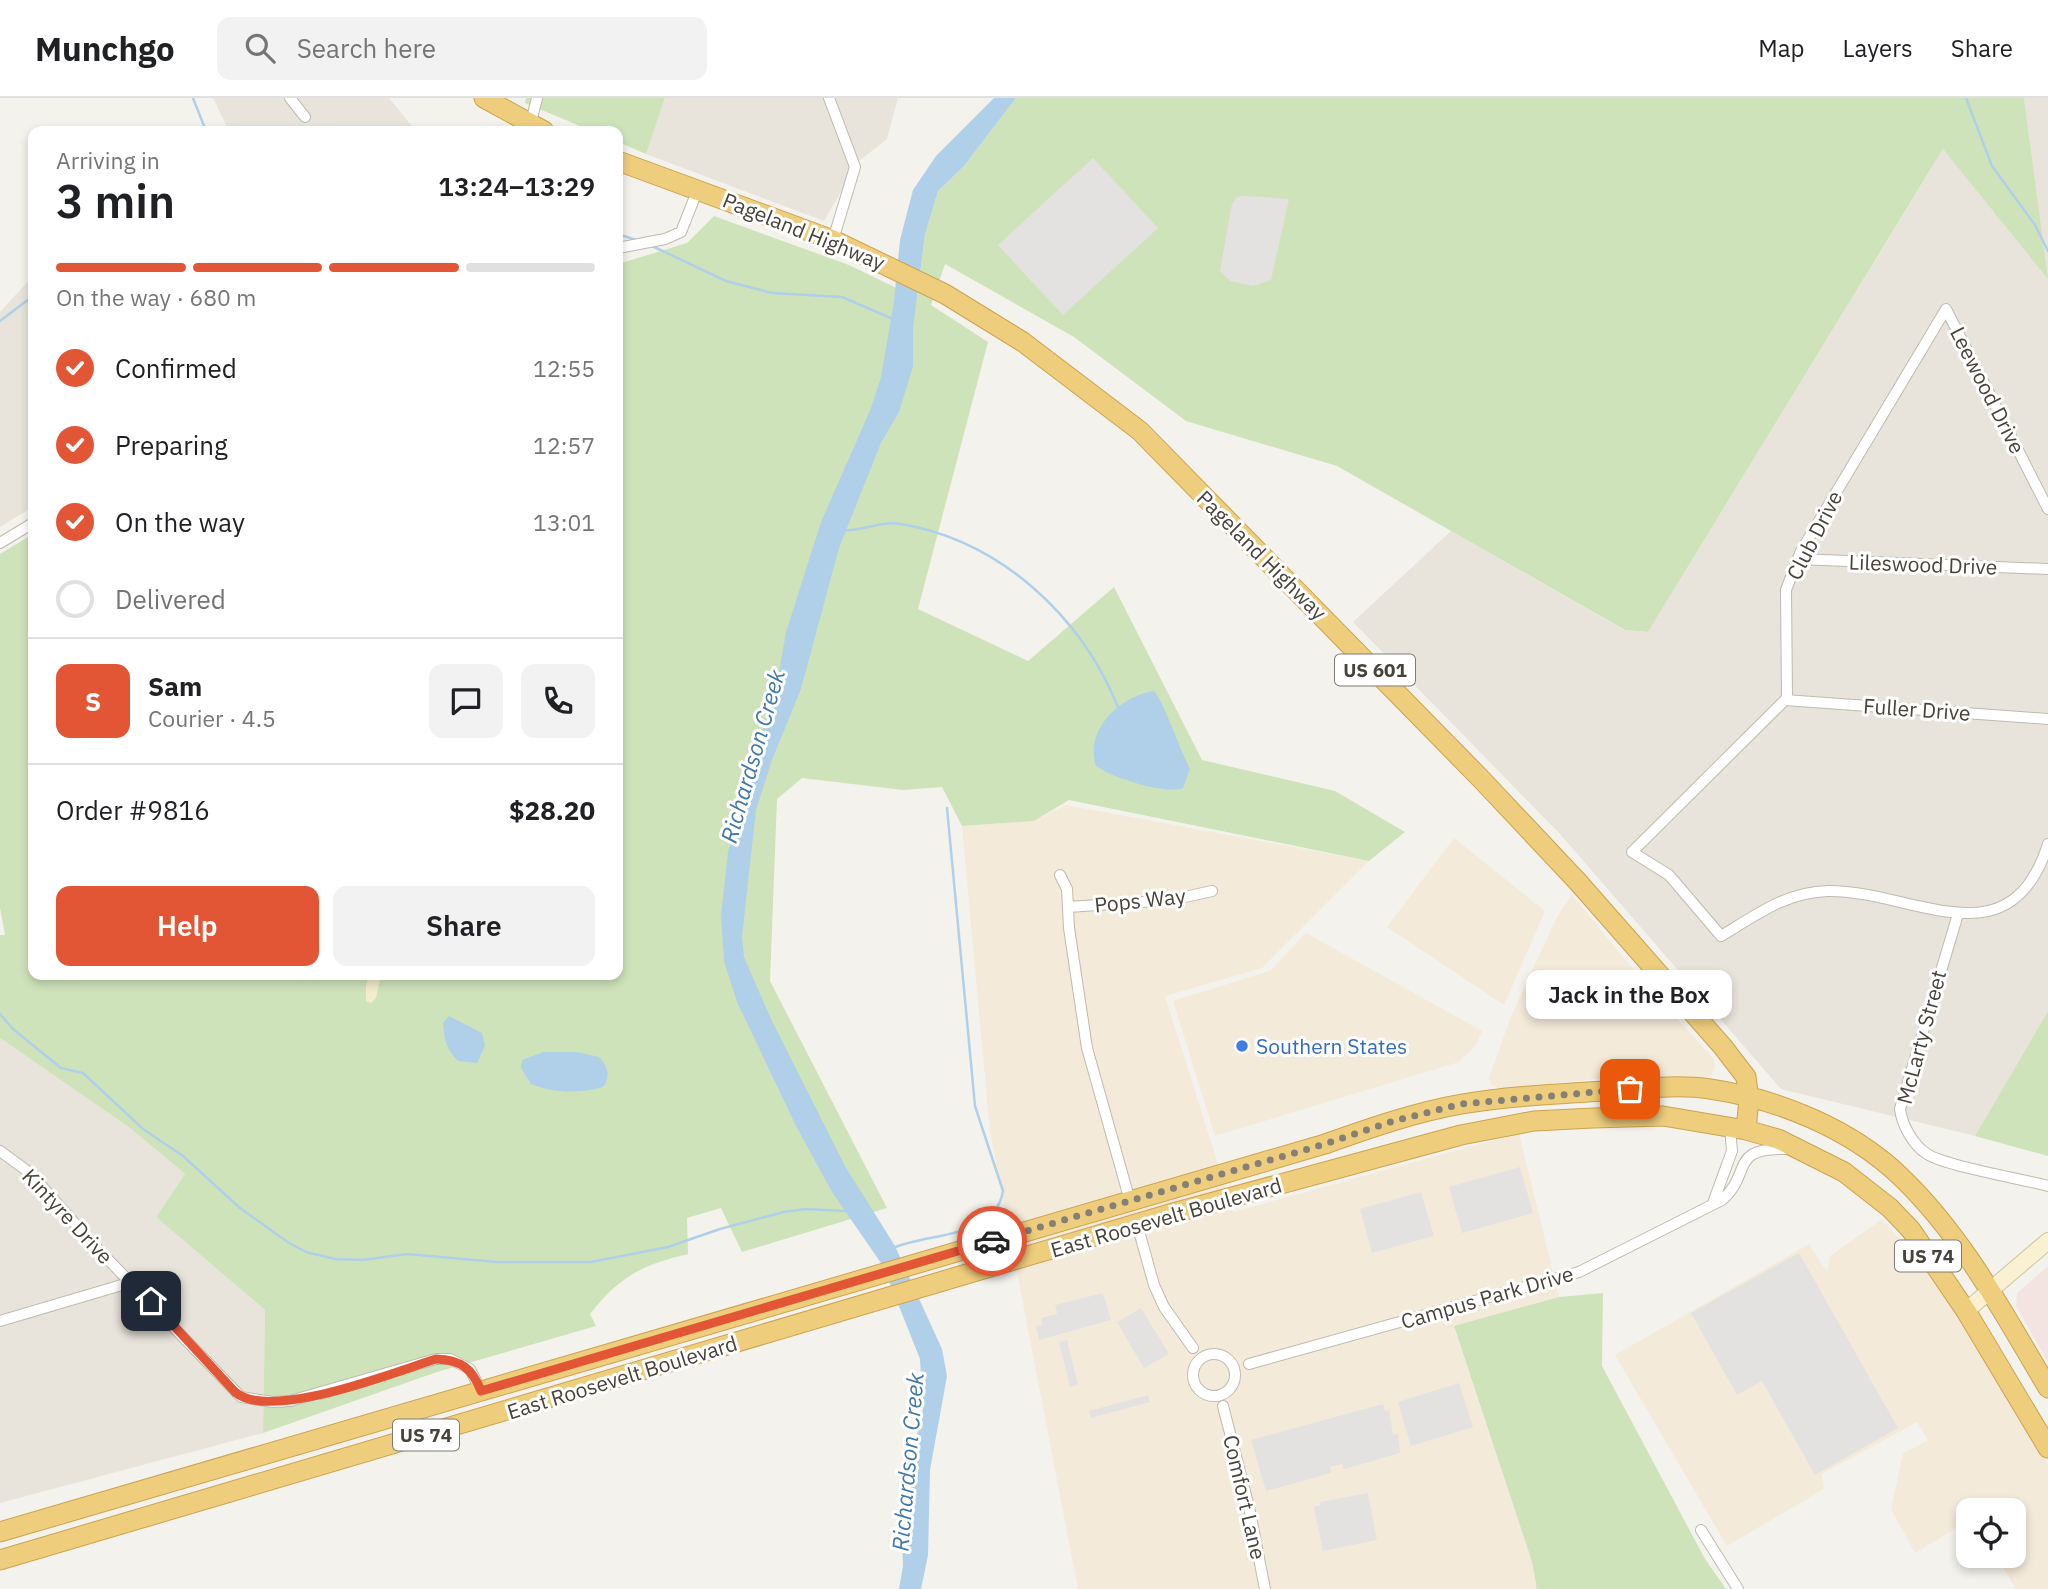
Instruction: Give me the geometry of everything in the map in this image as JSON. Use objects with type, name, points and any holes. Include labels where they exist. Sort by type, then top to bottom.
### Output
[{"type":"highway","points":[[484,98],[533,126]]},
{"type":"highway","name":"Pageland Highway","points":[[623,163],[833,240],[945,294],[1023,342],[1140,431],[1343,636],[1578,882],[1723,1047],[1746,1077],[1749,1099],[1738,1129]]},
{"type":"highway","points":[[1483,1131],[1496,1113],[1616,1097],[1630,1089]]},
{"type":"highway","name":"East Roosevelt Boulevard","points":[[0,1532],[937,1258],[1390,1122],[1480,1102],[1630,1089],[1710,1089],[1827,1125],[1860,1144],[1899,1175],[1934,1212],[1990,1290],[2048,1388]]},
{"type":"highway","points":[[1378,1156],[1411,1136],[1475,1117],[1480,1102]]},
{"type":"highway","name":"East Roosevelt Boulevard","points":[[0,1560],[1137,1224],[1378,1156],[1534,1121],[1663,1116],[1738,1129],[1798,1149],[1844,1172],[1890,1208],[1910,1230],[1966,1311],[2048,1448]]},
{"type":"highway","points":[[1137,1224],[1149,1208],[1237,1179],[1287,1154]]},
{"type":"highway","points":[[999,1266],[1041,1245],[1124,1217],[1130,1210],[1130,1200]]},
{"type":"highway","points":[[494,1415],[494,1405],[506,1395],[646,1350],[669,1336]]},
{"type":"highway","points":[[304,1472],[315,1460],[471,1410],[481,1391]]},
{"type":"main road","points":[[1966,1311],[2048,1241]]},
{"type":"street","points":[[290,98],[305,117]]},
{"type":"street","points":[[537,98],[537,126]]},
{"type":"street","points":[[829,98],[855,167],[833,240]]},
{"type":"street","points":[[623,247],[665,239],[681,232],[698,189]]},
{"type":"street","name":"Leewood Drive","points":[[1946,309],[2048,509]]},
{"type":"street","name":"Club Drive","points":[[1785,700],[1786,590],[1798,559],[1946,309]]},
{"type":"street","points":[[0,543],[28,526]]},
{"type":"street","name":"Lileswood Drive","points":[[1798,559],[2048,569]]},
{"type":"street","points":[[1785,700],[1632,852],[1669,875],[1721,936],[1778,901],[1800,894],[1829,891],[1861,894],[1958,914],[2002,906],[2022,893],[2042,862],[2048,844]]},
{"type":"street","name":"Fuller Drive","points":[[1785,700],[2048,719]]},
{"type":"street","points":[[1060,875],[1067,889],[1087,1048],[1130,1200]]},
{"type":"street","name":"Pops Way","points":[[1068,907],[1171,900],[1212,891]]},
{"type":"street","name":"McLarty Street","points":[[1958,914],[1900,1109],[1901,1118],[1912,1139],[1933,1157],[2048,1186]]},
{"type":"street","points":[[1713,1203],[1738,1129]]},
{"type":"street","name":"Campus Park Drive","points":[[1231,1363],[1250,1364],[1579,1272],[1722,1200],[1732,1189],[1741,1165],[1749,1156],[1768,1149],[1798,1149]]},
{"type":"street","name":"Kintyre Drive","points":[[0,1151],[30,1173],[235,1392],[249,1401],[290,1401],[436,1359],[450,1359],[470,1369],[481,1391]]},
{"type":"street","name":"Comfort Lane","points":[[1137,1224],[1154,1285],[1164,1307],[1193,1348],[1196,1364],[1195,1384],[1223,1406]]},
{"type":"street","points":[[0,1321],[132,1282]]},
{"type":"street","name":"Comfort Lane","points":[[1193,1348],[1206,1355],[1220,1354],[1231,1363]]},
{"type":"street","points":[[1196,1364],[1206,1355]]},
{"type":"street","points":[[1231,1363],[1235,1376]]},
{"type":"street","name":"Campus Park Drive","points":[[1235,1376],[1250,1364]]},
{"type":"street","name":"Comfort Lane","points":[[1235,1376],[1225,1393],[1223,1406],[1249,1507],[1265,1589]]},
{"type":"street","points":[[1209,1395],[1225,1393]]},
{"type":"street","points":[[1701,1530],[1738,1589]]},
{"type":"shaded area","points":[[213,98],[389,98],[412,126],[227,126]]},
{"type":"shaded area","points":[[665,98],[898,98],[887,139],[859,161],[824,221],[646,154]]},
{"type":"shaded area","points":[[2024,98],[2048,98],[2048,1011],[1975,1136],[1781,1089],[1560,834],[1353,622],[1451,531],[1624,630],[1648,632],[1944,148],[2047,277]]},
{"type":"shaded area","points":[[1093,158],[1158,228],[1063,315],[998,245]]},
{"type":"shaded area","points":[[1237,197],[1289,199],[1271,280],[1253,286],[1230,281],[1220,271],[1232,204]]},
{"type":"shaded area","points":[[28,281],[28,510],[0,527],[0,312]]},
{"type":"shaded area","points":[[1066,805],[1369,861],[1262,968],[1165,996],[1233,1212],[1519,1133],[1559,1297],[1454,1327],[1532,1562],[1537,1589],[1078,1589],[990,1132],[962,826],[1034,821]]},
{"type":"shaded area","points":[[1454,838],[1545,911],[1504,1005],[1387,927]]},
{"type":"shaded area","points":[[1572,895],[1647,986],[1713,1058],[1715,1066],[1711,1076],[1698,1079],[1594,1079],[1502,1090],[1491,1084],[1489,1078],[1511,1016],[1557,917]]},
{"type":"shaded area","points":[[1306,933],[1482,1031],[1475,1046],[1459,1062],[1215,1136],[1173,1001],[1270,971]]},
{"type":"shaded area","points":[[0,1038],[130,1128],[185,1174],[156,1217],[265,1310],[263,1433],[0,1503]]},
{"type":"shaded area","points":[[1520,1167],[1533,1213],[1462,1233],[1449,1187]]},
{"type":"shaded area","points":[[1421,1192],[1434,1236],[1372,1253],[1360,1209]]},
{"type":"shaded area","points":[[1882,1219],[1922,1264],[1944,1295],[2048,1464],[2048,1589],[2016,1589],[2003,1568],[2026,1568],[2026,1498],[1956,1498],[1956,1528],[1915,1553],[1891,1509],[1903,1454],[1928,1440],[1917,1422],[1822,1474],[1824,1489],[1727,1546],[1615,1355],[1809,1244],[1827,1272],[1830,1256]]},
{"type":"shaded area","points":[[1799,1253],[1898,1428],[1815,1475],[1762,1381],[1737,1395],[1691,1313]]},
{"type":"shaded area","points":[[2048,1266],[2048,1362],[2016,1306],[2017,1293]]},
{"type":"shaded area","points":[[1103,1293],[1111,1320],[1039,1340],[1036,1326],[1042,1325],[1041,1318],[1057,1314],[1055,1305]]},
{"type":"shaded area","points":[[1141,1308],[1169,1354],[1144,1368],[1117,1322]]},
{"type":"shaded area","points":[[1067,1340],[1078,1385],[1070,1387],[1059,1342]]},
{"type":"shaded area","points":[[1459,1383],[1473,1427],[1411,1446],[1398,1402]]},
{"type":"shaded area","points":[[1148,1395],[1150,1402],[1091,1418],[1089,1411]]},
{"type":"shaded area","points":[[1383,1404],[1385,1411],[1389,1410],[1393,1435],[1398,1434],[1400,1453],[1344,1469],[1342,1464],[1330,1467],[1331,1473],[1266,1491],[1251,1440]]},
{"type":"shaded area","points":[[1368,1493],[1377,1540],[1323,1551],[1314,1507],[1321,1505],[1320,1502]]},
{"type":"green space","points":[[526,98],[665,98],[646,154],[623,144],[623,126],[580,126],[525,103]]},
{"type":"green space","points":[[1016,98],[2024,98],[2048,279],[1943,149],[1648,632],[1625,630],[1337,466],[1186,421],[1074,337],[945,264],[931,305],[988,342],[918,609],[1028,661],[1114,587],[1202,760],[1335,791],[1405,832],[1369,861],[1069,800],[1034,821],[962,826],[942,787],[903,790],[802,778],[777,799],[770,981],[887,1208],[742,1252],[721,1208],[687,1218],[688,1254],[645,1268],[622,1281],[590,1314],[596,1326],[437,1372],[263,1433],[265,1310],[156,1217],[185,1174],[130,1128],[0,1038],[0,935],[5,935],[0,908],[0,554],[28,537],[28,980],[623,980],[623,262],[687,243],[714,216],[849,265],[917,298],[925,235],[938,191],[964,166]]},
{"type":"green space","points":[[2048,1011],[2048,1156],[1975,1136]]},
{"type":"green space","points":[[1603,1293],[1602,1366],[1705,1559],[1726,1589],[1537,1589],[1532,1562],[1454,1326],[1559,1297]]},
{"type":"sand","points":[[368,980],[380,980],[376,998],[371,1003],[366,1001]]},
{"type":"water","points":[[994,98],[1016,98],[964,166],[938,191],[925,235],[913,328],[913,367],[899,412],[881,443],[839,548],[801,689],[772,760],[756,810],[742,937],[744,957],[771,1019],[845,1166],[895,1246],[942,1349],[947,1376],[930,1470],[928,1555],[921,1589],[899,1589],[903,1566],[901,1504],[923,1409],[920,1359],[883,1266],[832,1192],[796,1126],[737,1002],[724,961],[721,916],[728,852],[779,672],[786,632],[821,522],[871,408],[881,377],[894,301],[900,240],[913,190],[936,156]]},
{"type":"water","points":[[1154,691],[1190,769],[1183,788],[1164,789],[1139,784],[1096,766],[1095,740],[1108,717],[1129,700]]},
{"type":"water","points":[[449,1016],[482,1033],[485,1046],[477,1063],[458,1061],[448,1048],[443,1023]]},
{"type":"water","points":[[543,1052],[577,1052],[599,1057],[607,1072],[603,1087],[557,1091],[531,1084],[521,1068],[522,1060]]},
{"type":"waterway","points":[[193,98],[204,126]]},
{"type":"waterway","points":[[1966,98],[1992,166],[2035,225],[2048,251]]},
{"type":"waterway","points":[[623,236],[636,240]]},
{"type":"waterway","points":[[652,246],[726,281],[772,293],[842,297],[893,319]]},
{"type":"waterway","points":[[0,321],[28,300]]},
{"type":"waterway","points":[[843,530],[901,524],[938,533],[972,547],[1004,565],[1033,588],[1083,642],[1118,707]]},
{"type":"waterway","points":[[893,1248],[974,1226],[987,1218],[997,1207],[1003,1191],[975,1106],[947,808]]},
{"type":"waterway","points":[[0,1014],[13,1029],[61,1068],[83,1073],[143,1129],[183,1156],[240,1208],[289,1243],[306,1252],[335,1259],[363,1260],[407,1254],[497,1262],[591,1262],[668,1247],[720,1229],[784,1212],[805,1209],[846,1211]]},
{"type":"way so far","points":[[992,1241],[1325,1144],[1390,1122],[1461,1104],[1536,1095],[1630,1089]]},
{"type":"place","name":"Southern States","points":[[1242,1046]]},
{"type":"place","name":"Jack in the Box","points":[[1630,1089]]},
{"type":"route","points":[[151,1301],[235,1392],[249,1401],[290,1401],[436,1359],[450,1359],[464,1364],[476,1378],[481,1391],[992,1241]]},
{"type":"water label","name":"Richardson Creek","points":[[752,756]]},
{"type":"water label","name":"Richardson Creek","points":[[907,1462]]}]
